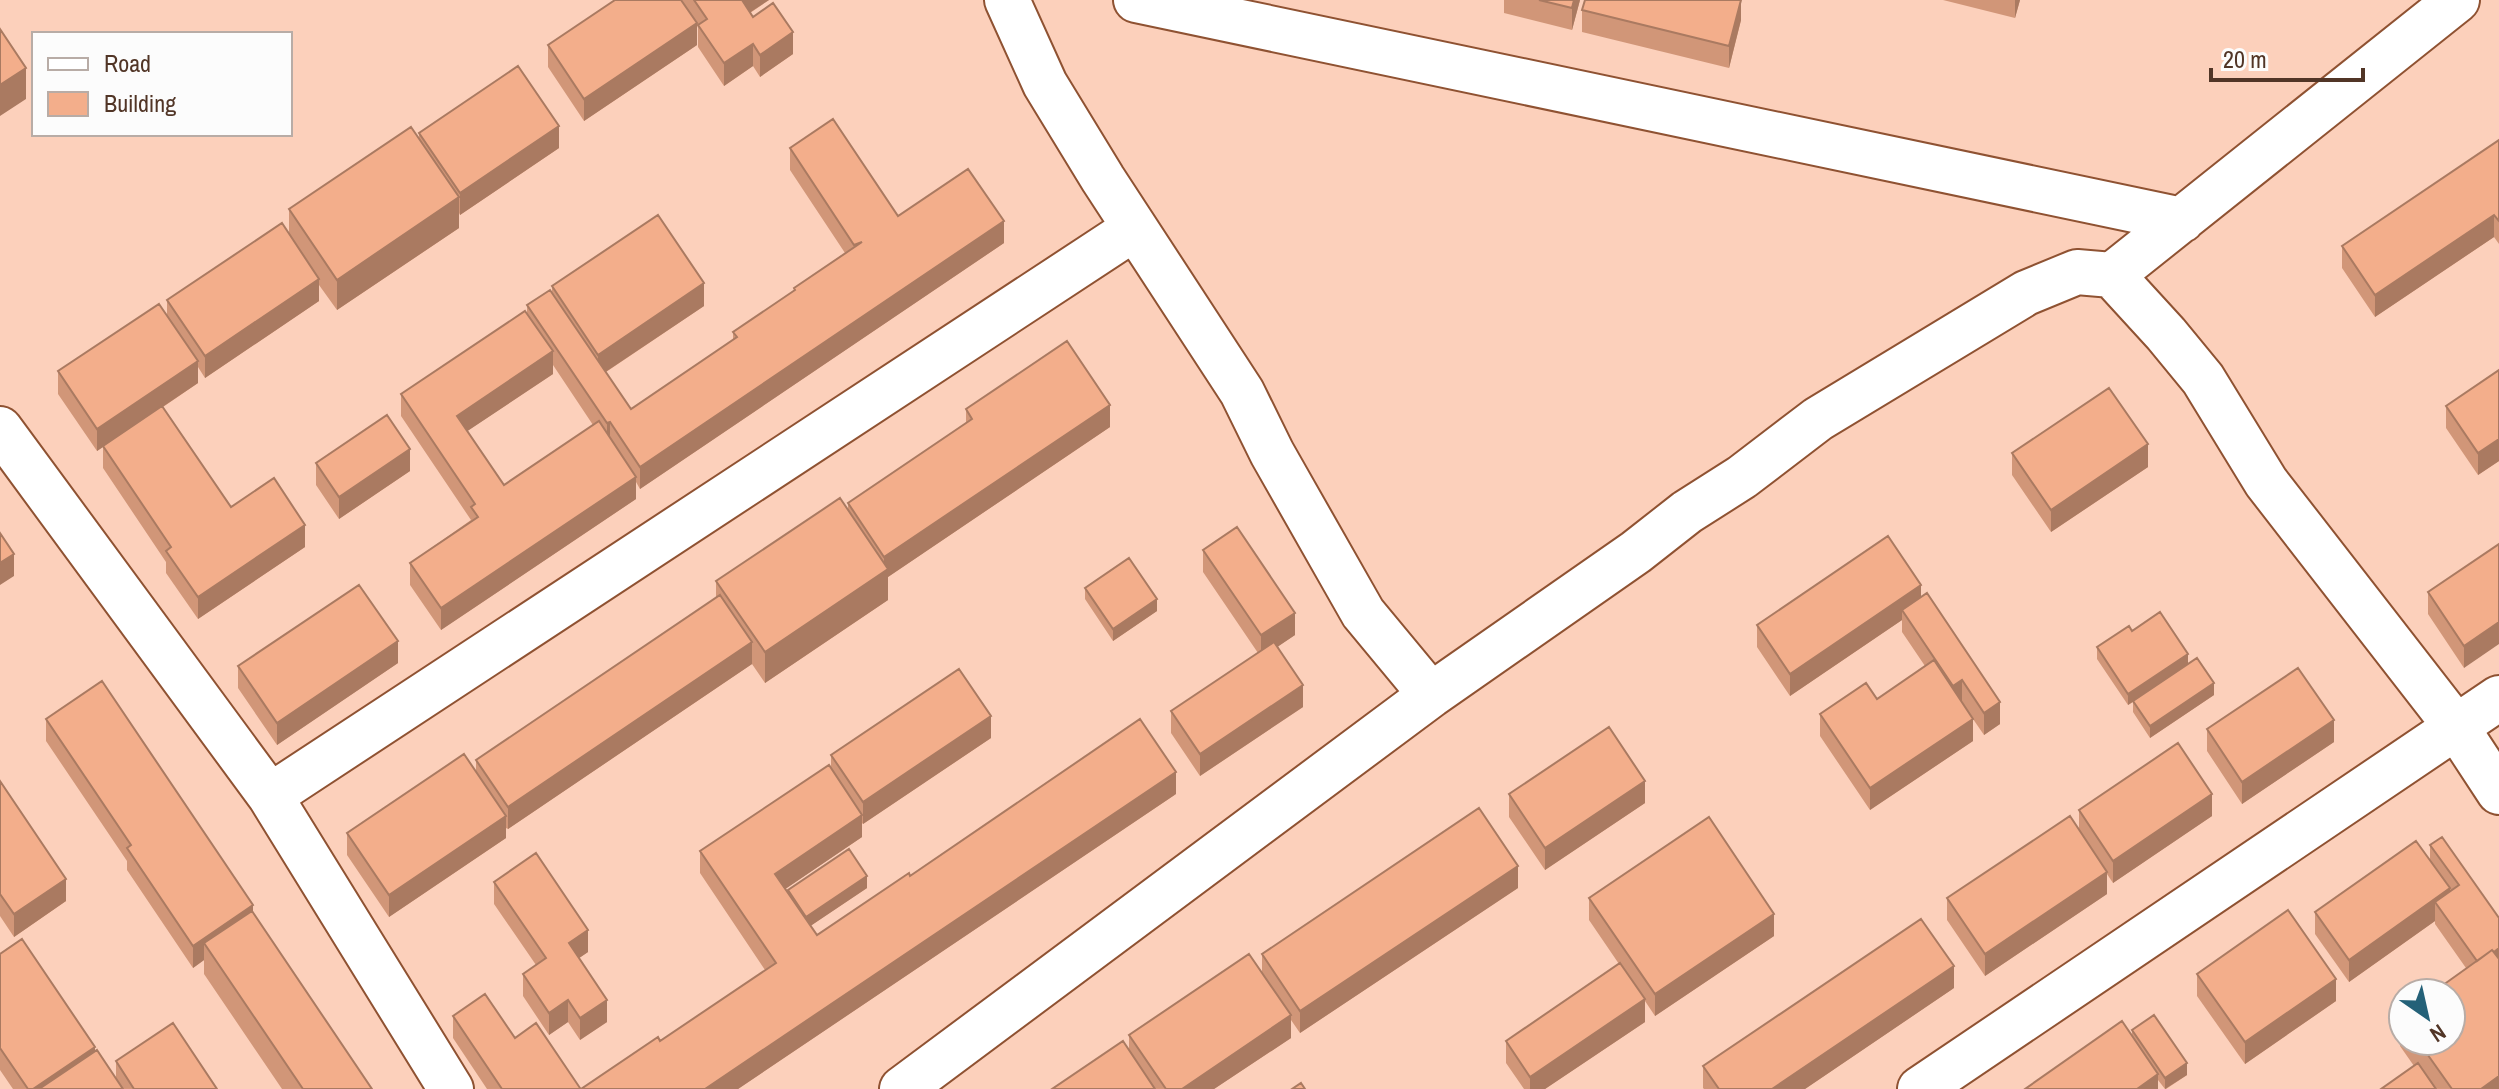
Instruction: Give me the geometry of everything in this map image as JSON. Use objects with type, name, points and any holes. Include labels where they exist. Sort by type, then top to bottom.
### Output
[{"type":"street","points":[[1007,0],[1045,84],[1242,392],[1272,453],[1363,613],[1431,695]]},
{"type":"street","points":[[1136,0],[2182,220]]},
{"type":"street","points":[[912,1086],[1431,695],[1636,552],[1687,512],[1742,477],[1818,419],[2026,293],[2077,272],[2112,275],[2457,0]]},
{"type":"street","points":[[270,796],[1135,228]]},
{"type":"street","points":[[2112,275],[2203,379],[2266,482],[2457,728],[2499,792]]},
{"type":"street","points":[[0,429],[270,796],[451,1089]]},
{"type":"street","points":[[1920,1089],[2499,698]]},
{"type":"building","points":[[615,0],[681,0],[697,23],[584,99],[548,45]]},
{"type":"building","points":[[694,0],[742,0],[753,17],[773,3],[793,32],[760,55],[753,44],[724,63],[698,25],[707,19]]},
{"type":"building","points":[[1539,0],[1574,0],[1572,8]]},
{"type":"building","points":[[1585,0],[1741,0],[1729,46],[1582,10]]},
{"type":"building","points":[[0,29],[26,68],[0,85]]},
{"type":"building","points":[[518,66],[559,126],[460,193],[419,133]]},
{"type":"building","points":[[833,119],[898,216],[968,169],[1004,221],[640,467],[527,305],[550,290],[631,409],[737,337],[733,332],[862,242],[854,245],[790,148]]},
{"type":"building","points":[[411,127],[459,197],[337,280],[289,209]]},
{"type":"building","points":[[2499,140],[2499,221],[2494,215],[2375,295],[2342,246]]},
{"type":"building","points":[[658,215],[704,283],[598,355],[552,286]]},
{"type":"building","points":[[282,223],[319,279],[205,356],[167,300]]},
{"type":"building","points":[[159,304],[198,361],[97,429],[58,371]]},
{"type":"building","points":[[525,311],[553,351],[457,416],[504,485],[599,421],[636,477],[441,608],[410,563],[478,517],[471,507],[475,504],[401,394]]},
{"type":"building","points":[[1067,341],[1110,405],[884,557],[848,503],[972,419],[966,409]]},
{"type":"building","points":[[2499,370],[2499,439],[2478,453],[2446,406]]},
{"type":"building","points":[[2109,388],[2148,444],[2051,510],[2012,453]]},
{"type":"building","points":[[162,406],[231,507],[274,478],[305,525],[198,597],[166,551],[171,547],[103,446]]},
{"type":"building","points":[[387,415],[410,449],[339,497],[316,463]]},
{"type":"building","points":[[840,498],[888,569],[765,652],[716,581]]},
{"type":"building","points":[[1237,527],[1295,613],[1261,635],[1203,550]]},
{"type":"building","points":[[0,533],[14,554],[0,563]]},
{"type":"building","points":[[1888,536],[1921,585],[1790,674],[1757,625]]},
{"type":"building","points":[[2499,544],[2499,622],[2464,646],[2428,592]]},
{"type":"building","points":[[1129,558],[1157,599],[1113,629],[1085,588]]},
{"type":"building","points":[[359,585],[398,641],[277,723],[238,666]]},
{"type":"building","points":[[1927,593],[2000,702],[1984,713],[1962,680],[1953,686],[1902,610]]},
{"type":"building","points":[[720,595],[752,642],[508,807],[476,760]]},
{"type":"building","points":[[2160,612],[2188,654],[2128,694],[2097,647],[2129,626],[2132,631]]},
{"type":"building","points":[[1274,642],[1303,685],[1200,754],[1171,711]]},
{"type":"building","points":[[2197,658],[2214,683],[2150,726],[2133,701]]},
{"type":"building","points":[[1934,660],[1973,719],[1870,788],[1820,714],[1866,683],[1877,699]]},
{"type":"building","points":[[2298,668],[2334,720],[2242,782],[2207,729]]},
{"type":"building","points":[[959,669],[991,716],[863,802],[831,755]]},
{"type":"building","points":[[102,681],[253,905],[193,946],[127,848],[131,845],[46,719]]},
{"type":"building","points":[[1140,719],[1176,772],[705,1089],[581,1089],[658,1037],[660,1041],[776,963],[700,851],[829,765],[862,815],[775,874],[817,935],[909,873],[910,876]]},
{"type":"building","points":[[1609,727],[1645,781],[1545,848],[1509,794]]},
{"type":"building","points":[[2178,743],[2212,794],[2113,861],[2079,810]]},
{"type":"building","points":[[464,754],[506,816],[389,895],[347,833]]},
{"type":"building","points":[[0,781],[66,879],[14,914],[0,894]]},
{"type":"building","points":[[1479,808],[1518,866],[1300,1011],[1262,954]]},
{"type":"building","points":[[2070,816],[2107,872],[1985,954],[1947,898]]},
{"type":"building","points":[[1709,817],[1774,914],[1655,994],[1589,898]]},
{"type":"building","points":[[2442,837],[2499,918],[2499,948],[2477,961],[2435,902],[2459,885],[2430,845]]},
{"type":"building","points":[[2416,841],[2450,888],[2349,960],[2315,912]]},
{"type":"building","points":[[849,849],[867,876],[806,917],[788,890]]},
{"type":"building","points":[[536,853],[588,930],[569,943],[607,1000],[580,1018],[568,1000],[549,1013],[523,974],[546,958],[494,882]]},
{"type":"building","points":[[2288,910],[2336,979],[2245,1042],[2197,974]]},
{"type":"building","points":[[252,911],[372,1089],[303,1089],[204,943]]},
{"type":"building","points":[[1921,919],[1954,966],[1772,1089],[1719,1089],[1703,1066]]},
{"type":"building","points":[[22,939],[95,1047],[33,1089],[28,1089],[0,1048],[0,954]]},
{"type":"building","points":[[2492,950],[2499,959],[2499,1076],[2481,1089],[2452,1089],[2429,1057],[2467,1057],[2467,977],[2454,977]]},
{"type":"building","points":[[1249,954],[1291,1015],[1182,1089],[1166,1089],[1129,1035]]},
{"type":"building","points":[[1620,963],[1645,999],[1530,1077],[1506,1041]]},
{"type":"building","points":[[485,994],[515,1038],[536,1023],[580,1088],[502,1089],[453,1016]]},
{"type":"building","points":[[2154,1015],[2187,1063],[2165,1078],[2132,1030]]},
{"type":"building","points":[[2122,1021],[2158,1074],[2137,1089],[2025,1089]]},
{"type":"building","points":[[173,1023],[217,1089],[134,1089],[116,1061]]},
{"type":"building","points":[[1123,1041],[1155,1089],[1052,1089]]},
{"type":"building","points":[[97,1050],[123,1089],[39,1089]]},
{"type":"building","points":[[2418,1063],[2436,1089],[2381,1089]]}]
